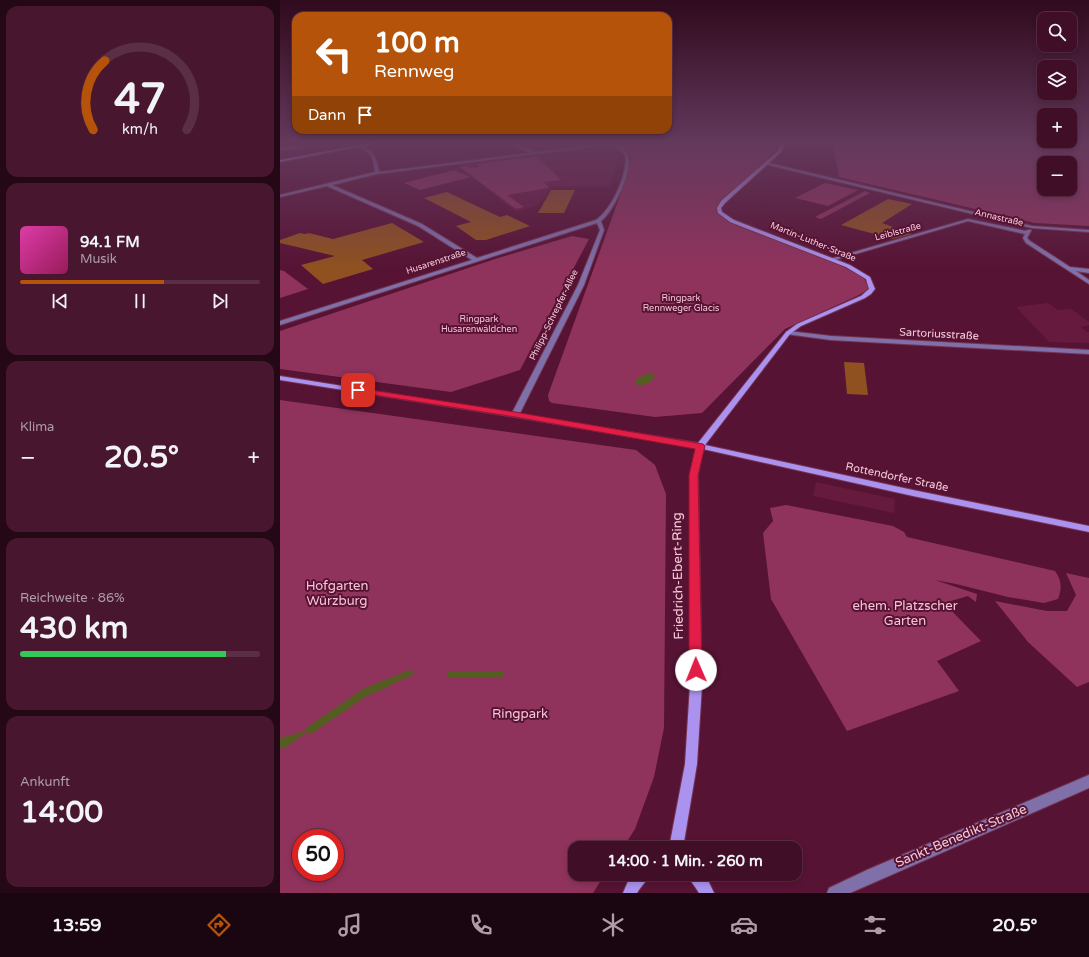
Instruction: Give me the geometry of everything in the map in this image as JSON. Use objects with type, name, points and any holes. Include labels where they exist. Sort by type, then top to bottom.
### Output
[{"type":"main road","name":"Martin-Luther-Straße","points":[[700,446],[788,332],[800,325],[863,297],[869,293],[872,288],[871,283],[864,275],[833,259],[732,221],[720,213],[719,208],[723,202],[742,185]]},
{"type":"main road","name":"Rottendorfer Straße","points":[[280,378],[700,446],[1089,529]]},
{"type":"main road","name":"Friedrich-Ebert-Ring","points":[[677,841],[691,764],[696,685],[694,480],[700,446]]},
{"type":"main road","points":[[630,893],[636,881]]},
{"type":"main road","points":[[701,881],[707,893]]},
{"type":"street","points":[[280,196],[328,185],[420,225],[475,259]]},
{"type":"street","points":[[598,221],[606,214],[611,206],[620,185]]},
{"type":"street","name":"Annastraße","points":[[855,185],[1032,227],[1025,238],[1028,242],[1089,282]]},
{"type":"street","name":"Annastraße","points":[[968,220],[1027,233]]},
{"type":"street","name":"Leiblstraße","points":[[833,259],[968,220]]},
{"type":"street","name":"Husarenstraße","points":[[280,323],[475,259],[598,221]]},
{"type":"street","name":"Philipp-Schrepfer-Allee","points":[[515,415],[581,285],[602,230],[598,221]]},
{"type":"street","points":[[1032,227],[1089,231]]},
{"type":"street","points":[[1069,269],[1089,271]]},
{"type":"street","name":"Sartoriusstraße","points":[[788,332],[831,338],[1089,352]]},
{"type":"street","name":"Sankt-Benedikt-Straße","points":[[834,893],[872,874],[1089,781]]},
{"type":"shaded area","points":[[482,185],[611,185],[610,187],[552,187],[538,205],[516,212]]},
{"type":"shaded area","points":[[1048,303],[1058,310],[1071,309],[1089,322],[1089,325],[1081,327],[1089,332],[1089,343],[1049,342],[1016,307]]},
{"type":"shaded area","points":[[652,373],[655,375],[650,382],[642,385],[636,384],[635,380],[643,375]]},
{"type":"shaded area","points":[[816,482],[895,499],[894,513],[813,496]]},
{"type":"shaded area","points":[[310,730],[286,747],[280,749],[280,738]]},
{"type":"green space","points":[[408,185],[441,185],[420,190]]},
{"type":"green space","points":[[484,185],[546,185],[549,188],[507,195],[524,207],[516,209]]},
{"type":"green space","name":"Ringpark Rennweger Glacis","points":[[624,185],[742,185],[719,208],[720,213],[728,222],[842,266],[864,278],[869,289],[785,329],[702,413],[655,417],[552,403],[549,401],[548,395]]},
{"type":"green space","points":[[822,185],[833,185],[858,190],[828,206],[795,198]]},
{"type":"green space","points":[[872,185],[1037,185],[1037,196],[1077,196],[1077,185],[1089,185],[1089,226],[1035,223]]},
{"type":"green space","points":[[865,191],[870,193],[821,219],[815,217]]},
{"type":"green space","name":"Ringpark Husarenwäldchen","points":[[572,236],[589,239],[520,370],[451,392],[280,369],[280,331],[498,258]]},
{"type":"green space","points":[[280,270],[284,271],[308,289],[280,298]]},
{"type":"green space","name":"Ringpark","points":[[280,400],[636,450],[655,465],[666,494],[664,728],[654,777],[635,829],[627,841],[568,841],[568,881],[601,881],[593,893],[280,893]]},
{"type":"green space","name":"ehem. Platzscher Garten","points":[[786,505],[893,526],[904,532],[907,537],[1055,571],[1061,585],[1058,599],[1044,603],[1008,597],[935,580],[977,594],[976,602],[968,596],[944,603],[981,641],[937,661],[959,691],[847,731],[771,599],[763,533],[773,521],[770,508]]},
{"type":"green space","points":[[1066,573],[1089,578],[1089,682],[1077,687],[1028,642],[995,601],[1047,611],[1067,611],[1076,595]]},
{"type":"building","points":[[551,190],[575,190],[564,213],[538,213]]},
{"type":"building","points":[[447,192],[500,217],[507,215],[530,226],[486,240],[476,240],[456,226],[471,222],[424,198]]},
{"type":"building","points":[[888,199],[912,204],[882,223],[912,234],[893,239],[841,225]]},
{"type":"building","points":[[392,223],[424,242],[362,260],[373,269],[323,284],[301,265],[335,256],[280,243],[280,240],[300,233],[309,233],[333,239]]},
{"type":"building","points":[[844,362],[864,363],[868,395],[847,394]]},
{"type":"waterway","points":[[384,684],[410,673]]},
{"type":"waterway","points":[[450,674],[501,674]]},
{"type":"waterway","points":[[310,730],[364,693],[387,683]]},
{"type":"route","points":[[358,390],[700,446],[694,475],[693,520],[696,670]]},
{"type":"park label","name":"Hofgarten Würzburg","points":[[337,594]]}]
